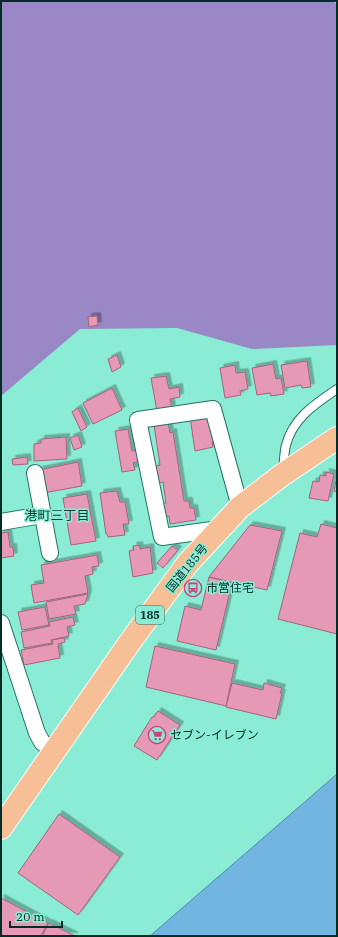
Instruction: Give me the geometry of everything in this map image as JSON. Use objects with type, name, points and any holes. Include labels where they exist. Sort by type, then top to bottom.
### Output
[{"type":"highway","name":"国道185号","points":[[1,828],[130,642],[188,563],[240,507],[282,475],[337,438]]},
{"type":"street","points":[[220,529],[162,536],[138,420],[213,409],[240,507]]},
{"type":"street","points":[[35,473],[50,553]]},
{"type":"street","points":[[1,522],[42,515]]},
{"type":"street","points":[[1,623],[37,733],[42,742],[53,752]]},
{"type":"lane","points":[[282,475],[286,445],[294,425],[313,405],[337,389]]},
{"type":"shaded area","points":[[1,1],[332,1],[337,4],[337,345],[252,349],[177,328],[80,329],[1,396]]},
{"type":"water","points":[[337,774],[337,936],[150,936]]},
{"type":"building","points":[[97,316],[98,325],[89,327],[88,317]]},
{"type":"building","points":[[117,355],[121,367],[112,372],[108,359]]},
{"type":"building","points":[[307,361],[311,387],[302,388],[301,385],[285,388],[281,365]]},
{"type":"building","points":[[273,364],[276,379],[281,378],[284,394],[271,396],[270,393],[257,395],[252,368]]},
{"type":"building","points":[[235,365],[236,373],[245,372],[248,389],[240,391],[241,395],[225,398],[220,368]]},
{"type":"building","points":[[166,376],[169,389],[179,387],[180,397],[170,399],[172,408],[157,411],[151,378]]},
{"type":"building","points":[[112,388],[122,410],[93,424],[83,403]]},
{"type":"building","points":[[78,408],[87,427],[81,431],[72,412]]},
{"type":"building","points":[[190,417],[215,417],[219,442],[212,442],[213,447],[195,451]]},
{"type":"building","points":[[168,422],[170,433],[173,432],[184,501],[189,501],[190,508],[194,508],[196,520],[170,524],[169,516],[165,517],[163,503],[166,503],[163,482],[159,483],[155,466],[160,465],[154,425]]},
{"type":"building","points":[[128,429],[132,451],[140,450],[139,461],[133,463],[135,470],[122,472],[115,431]]},
{"type":"building","points":[[78,435],[82,447],[74,450],[70,438]]},
{"type":"building","points":[[66,437],[67,459],[34,461],[34,444],[41,443],[41,439]]},
{"type":"building","points":[[27,457],[28,464],[13,465],[12,459]]},
{"type":"building","points":[[78,462],[82,486],[43,493],[39,470]]},
{"type":"building","points":[[326,472],[334,474],[328,501],[309,498],[313,481],[319,482],[320,475],[326,476]]},
{"type":"building","points":[[337,476],[337,492],[334,491]]},
{"type":"building","points":[[117,491],[120,502],[125,502],[129,524],[123,524],[125,535],[108,537],[106,534],[100,493]]},
{"type":"building","points":[[87,494],[96,541],[71,545],[63,498]]},
{"type":"building","points":[[321,524],[337,528],[337,634],[278,619],[300,533],[317,537]]},
{"type":"building","points":[[250,525],[282,531],[267,590],[209,577]]},
{"type":"building","points":[[8,532],[10,547],[13,547],[14,556],[1,558],[1,533]]},
{"type":"building","points":[[139,545],[140,549],[150,547],[153,573],[133,577],[129,551],[134,550],[133,546]]},
{"type":"building","points":[[172,546],[178,550],[163,568],[157,563]]},
{"type":"building","points":[[97,555],[99,566],[92,567],[93,574],[85,576],[88,593],[34,603],[31,585],[44,583],[41,565]]},
{"type":"building","points":[[209,577],[232,583],[216,650],[177,641],[185,606],[201,610]]},
{"type":"building","points":[[88,594],[85,604],[74,606],[76,614],[49,619],[46,602]]},
{"type":"building","points":[[45,607],[49,625],[22,630],[18,612]]},
{"type":"building","points":[[73,617],[75,625],[67,627],[69,636],[51,640],[52,643],[24,648],[21,632],[50,626],[49,622]]},
{"type":"building","points":[[64,638],[65,642],[58,644],[60,658],[24,665],[21,650],[53,644],[52,640]]},
{"type":"building","points":[[155,646],[235,664],[226,706],[146,687]]},
{"type":"building","points":[[232,683],[263,690],[264,683],[282,688],[276,719],[226,707]]},
{"type":"building","name":"セブン-イレブン","points":[[158,711],[180,725],[157,760],[134,746],[152,717],[154,717]]},
{"type":"building","points":[[59,814],[120,857],[78,915],[18,873]]},
{"type":"building","points":[[1,898],[48,923],[41,936],[1,936]]},
{"type":"building","points":[[49,923],[75,936],[42,936]]},
{"type":"place","name":"市営住宅","points":[[193,588]]},
{"type":"place","name":"セブン-イレブン","points":[[157,735]]},
{"type":"district","name":"港町三丁目","points":[[57,515]]}]
